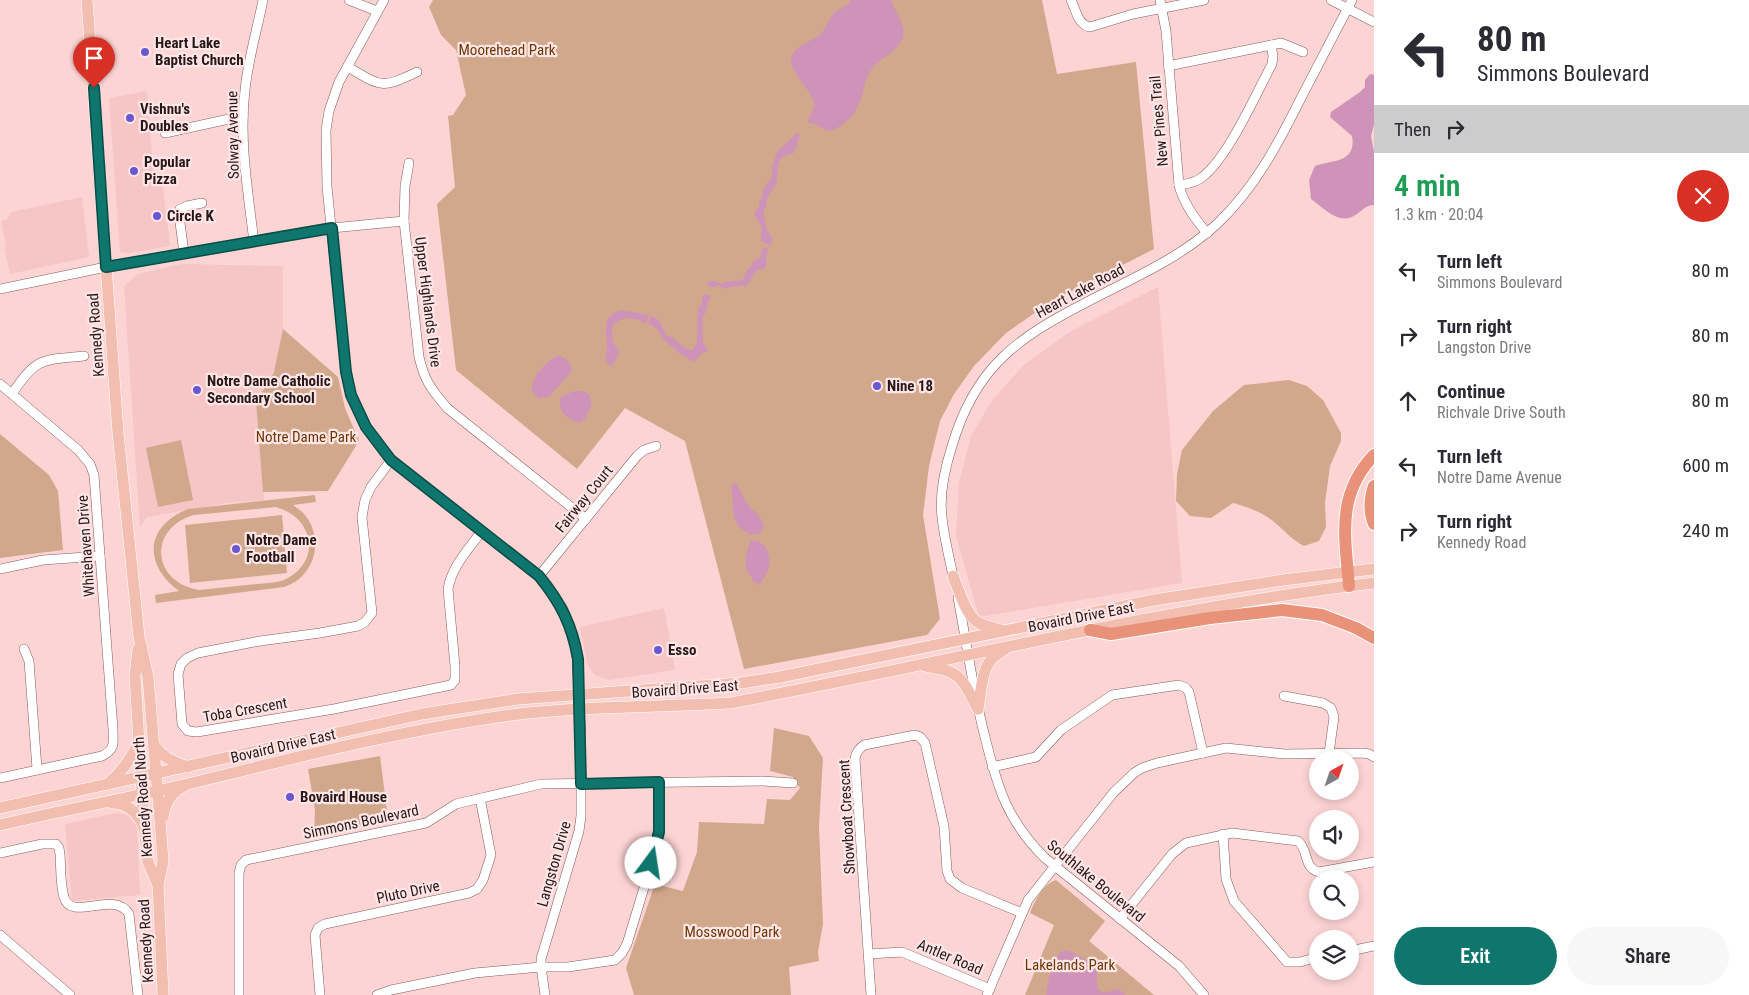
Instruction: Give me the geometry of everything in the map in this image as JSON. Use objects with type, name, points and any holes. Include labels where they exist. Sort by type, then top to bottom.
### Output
[{"type":"highway","points":[[1349,586],[1345,518],[1348,500],[1356,479],[1374,455]]},
{"type":"highway","points":[[1374,486],[1370,505],[1374,524]]},
{"type":"highway","points":[[1090,630],[1112,634],[1210,618],[1282,610],[1322,616],[1356,628],[1374,638]]},
{"type":"main road","name":"Kennedy Road","points":[[87,0],[118,433],[139,637]]},
{"type":"main road","name":"Bovaird Drive East","points":[[0,808],[422,714],[518,699],[748,682],[1197,593],[1374,569]]},
{"type":"main road","points":[[953,576],[970,614],[975,620],[984,626],[1003,631]]},
{"type":"main road","name":"Bovaird Drive East","points":[[0,825],[424,729],[511,715],[580,708],[668,707],[730,703],[1008,646],[1212,607],[1374,583]]},
{"type":"main road","name":"Kennedy Road North","points":[[139,637],[135,676],[144,827],[148,862],[158,885]]},
{"type":"main road","name":"Kennedy Road North","points":[[139,637],[148,677],[161,833],[163,862],[158,885]]},
{"type":"main road","points":[[978,709],[987,667],[1008,646]]},
{"type":"main road","points":[[916,665],[944,669],[957,675],[963,680],[978,709]]},
{"type":"main road","points":[[107,784],[128,764],[140,742]]},
{"type":"main road","points":[[153,744],[165,758],[189,767]]},
{"type":"main road","points":[[161,833],[165,807],[169,799],[177,789],[190,783]]},
{"type":"main road","points":[[101,803],[121,803],[136,813],[144,827]]},
{"type":"main road","name":"Kennedy Road","points":[[158,885],[163,995]]},
{"type":"street","name":"Solway Avenue","points":[[254,242],[246,174],[243,116],[245,89],[263,0]]},
{"type":"street","points":[[348,0],[377,11]]},
{"type":"street","name":"Langston Drive","points":[[384,0],[336,88],[326,130],[327,187],[346,372],[351,395],[366,427],[391,460],[539,576],[554,596],[568,622],[575,642],[578,659],[580,708],[580,831],[541,959],[540,967],[545,995]]},
{"type":"street","points":[[1071,0],[1080,22],[1090,27],[1161,4],[1204,0]]},
{"type":"street","points":[[1330,0],[1374,22]]},
{"type":"street","name":"Heart Lake Road","points":[[968,654],[942,516],[944,482],[949,457],[959,423],[969,402],[983,380],[1007,352],[1027,336],[1057,318],[1172,259],[1207,233],[1244,195],[1266,165],[1352,0]]},
{"type":"street","name":"New Pines Trail","points":[[1161,4],[1166,31],[1179,185],[1184,199],[1197,222],[1207,233]]},
{"type":"street","points":[[1168,66],[1271,45],[1285,44],[1303,52]]},
{"type":"street","points":[[1179,185],[1201,178],[1220,158],[1272,64],[1271,45]]},
{"type":"street","points":[[348,67],[372,82],[384,84],[392,84],[417,72]]},
{"type":"street","points":[[165,133],[243,116]]},
{"type":"street","name":"Upper Highlands Drive","points":[[409,163],[405,186],[404,221],[419,357],[424,376],[430,388],[447,408],[586,519]]},
{"type":"street","points":[[184,253],[179,215],[180,209],[202,204]]},
{"type":"street","points":[[0,289],[106,267],[332,228],[404,221]]},
{"type":"street","points":[[12,394],[25,374],[45,360],[84,356]]},
{"type":"street","name":"Whitehaven Drive","points":[[0,384],[78,450],[90,464],[94,476],[114,729],[113,748],[102,756],[37,769]]},
{"type":"street","name":"Fairway Court","points":[[539,576],[637,456],[644,450],[656,446]]},
{"type":"street","name":"Toba Crescent","points":[[391,460],[371,488],[365,500],[362,517],[372,613],[369,618],[358,626],[260,641],[198,653],[187,658],[178,674],[182,724],[188,731],[197,732],[334,709],[451,685],[455,680],[455,666],[448,589],[450,578],[455,567],[482,532]]},
{"type":"street","points":[[0,569],[43,560],[100,556]]},
{"type":"street","points":[[0,778],[37,769],[29,661],[24,649]]},
{"type":"street","name":"Southlake Boulevard","points":[[968,654],[978,709],[992,767],[999,790],[1016,823],[1032,844],[1054,866],[1179,966],[1204,995]]},
{"type":"street","points":[[992,767],[1036,757],[1061,730],[1112,695],[1179,685],[1186,688],[1189,692],[1203,753]]},
{"type":"street","points":[[1284,696],[1323,704],[1331,708],[1334,716],[1329,750]]},
{"type":"street","name":"Showboat Crescent","points":[[871,995],[856,759],[856,753],[860,748],[915,735],[925,743],[944,826],[950,879],[962,888],[1022,913]]},
{"type":"street","points":[[988,992],[1033,892],[1119,786],[1134,773],[1157,763],[1232,748],[1285,754],[1309,753]]},
{"type":"street","points":[[1359,753],[1369,754],[1374,757]]},
{"type":"street","name":"Simmons Boulevard","points":[[239,995],[239,873],[241,865],[246,860],[426,823],[456,804],[541,784],[762,781],[793,783]]},
{"type":"street","points":[[377,995],[391,990],[475,973],[540,967],[568,967],[614,960],[622,953],[632,927],[656,848],[660,815],[659,782]]},
{"type":"street","name":"Pluto Drive","points":[[320,995],[315,935],[318,928],[325,924],[469,893],[477,889],[483,880],[491,855],[480,798]]},
{"type":"street","points":[[1120,919],[1178,848],[1194,841],[1223,834],[1240,833],[1298,841],[1305,849],[1308,864],[1316,871],[1322,872],[1374,862]]},
{"type":"street","points":[[1223,834],[1226,879],[1231,895],[1239,908],[1287,962],[1309,960]]},
{"type":"street","points":[[0,853],[42,844],[56,844],[60,854],[63,896],[67,904],[76,908],[119,904],[126,908],[129,914],[138,995]]},
{"type":"street","points":[[0,935],[70,995]]},
{"type":"street","points":[[1359,949],[1374,946]]},
{"type":"street","name":"Antler Road","points":[[869,954],[902,952],[988,992]]},
{"type":"shaded area","points":[[851,0],[891,0],[902,22],[904,31],[898,46],[871,70],[866,79],[860,102],[853,114],[842,125],[829,131],[812,123],[807,123],[814,107],[814,101],[795,72],[791,61],[794,52],[821,34],[833,14]]},
{"type":"shaded area","points":[[1370,74],[1374,75],[1374,125],[1371,136],[1374,152],[1374,205],[1351,217],[1339,218],[1327,212],[1311,199],[1309,180],[1315,166],[1342,159],[1351,151],[1353,145],[1352,136],[1330,117],[1331,112],[1360,92],[1365,87],[1365,80]]},
{"type":"shaded area","points":[[147,91],[154,181],[162,180],[170,246],[129,253],[120,252],[109,98]]},
{"type":"shaded area","points":[[797,133],[800,135],[794,153],[780,160],[776,184],[768,197],[767,205],[763,211],[767,230],[773,239],[770,246],[761,241],[761,226],[754,214],[759,206],[765,186],[772,177],[772,167],[777,152]]},
{"type":"shaded area","points":[[82,197],[89,257],[10,274],[1,221],[8,219],[11,212]]},
{"type":"shaded area","points":[[763,248],[768,248],[767,265],[764,269],[755,273],[745,287],[741,285],[724,289],[718,285],[714,288],[707,285],[710,280],[723,284],[743,280],[747,269],[750,268],[754,260],[760,258]]},
{"type":"shaded area","name":"Notre Dame Catholic Secondary School","points":[[181,264],[283,266],[283,329],[276,367],[256,402],[264,500],[227,503],[147,517],[140,527],[124,286],[138,274]]},
{"type":"shaded area","points":[[1158,287],[1182,583],[979,617],[956,536],[959,483],[971,436],[993,399],[1024,365],[1071,331]]},
{"type":"shaded area","points":[[705,294],[711,296],[702,319],[703,343],[708,351],[702,353],[694,362],[679,353],[664,340],[657,329],[648,323],[651,316],[654,317],[659,321],[667,335],[685,348],[693,350],[697,341],[698,308],[702,305],[702,299]]},
{"type":"shaded area","points":[[621,310],[649,315],[646,323],[626,318],[614,324],[612,339],[620,352],[611,367],[605,359],[607,352],[606,325],[608,319],[613,314]]},
{"type":"shaded area","points":[[556,356],[561,356],[570,363],[572,371],[549,397],[539,398],[532,392],[536,376]]},
{"type":"shaded area","points":[[574,391],[583,391],[589,394],[592,404],[585,419],[579,423],[567,417],[560,407],[561,397]]},
{"type":"shaded area","points":[[736,483],[748,505],[761,519],[764,528],[758,534],[750,535],[739,527],[734,517],[731,484]]},
{"type":"shaded area","points":[[751,540],[756,540],[764,545],[770,563],[764,579],[759,585],[752,580],[746,564],[746,554]]},
{"type":"shaded area","points":[[664,608],[675,670],[609,680],[595,675],[587,662],[580,627]]},
{"type":"shaded area","points":[[116,813],[127,815],[136,824],[140,895],[72,901],[65,824]]},
{"type":"shaded area","points":[[1067,950],[1087,960],[1097,971],[1097,988],[1103,993],[1118,989],[1126,995],[1046,995],[1049,977],[1060,952]]},
{"type":"green space","name":"Moorehead Park","points":[[433,0],[1042,0],[1057,74],[1136,62],[1154,249],[1052,301],[1006,333],[974,366],[954,394],[940,421],[929,466],[923,515],[940,619],[927,635],[744,669],[685,441],[625,408],[577,469],[456,370],[437,204],[455,187],[448,116],[453,115],[466,95],[456,50],[441,35],[429,7]]},
{"type":"green space","name":"Notre Dame Park","points":[[283,329],[338,377],[345,408],[359,441],[328,491],[263,492],[256,402],[274,372]]},
{"type":"green space","points":[[1289,380],[1307,386],[1323,400],[1341,433],[1341,441],[1330,466],[1325,503],[1326,527],[1319,541],[1304,546],[1264,515],[1233,503],[1211,518],[1190,516],[1176,501],[1177,474],[1182,450],[1213,411],[1244,385]]},
{"type":"green space","points":[[0,434],[49,475],[58,491],[63,550],[0,558]]},
{"type":"green space","points":[[181,440],[193,500],[158,507],[146,448]]},
{"type":"green space","points":[[315,495],[316,502],[293,505],[305,515],[313,531],[315,549],[310,566],[298,580],[284,587],[156,603],[155,595],[179,591],[167,581],[159,570],[154,547],[157,536],[163,525],[174,516],[188,509]],"holes":[[[276,507],[300,521],[306,531],[309,544],[309,550],[304,563],[296,573],[284,580],[199,590],[183,585],[172,577],[164,566],[161,554],[163,542],[169,531],[179,522],[194,515]]]},
{"type":"green space","name":"Notre Dame Football","points":[[282,515],[287,573],[190,583],[185,525]]},
{"type":"green space","name":"Mosswood Park","points":[[774,728],[809,736],[823,758],[819,826],[823,924],[818,952],[819,961],[789,967],[791,995],[634,995],[626,968],[655,884],[683,891],[697,852],[699,822],[764,824],[767,799],[790,800],[800,788],[793,777],[770,771]]},
{"type":"green space","points":[[380,756],[388,819],[314,834],[315,810],[308,769]]},
{"type":"green space","name":"Lakelands Park","points":[[1056,880],[1105,921],[1089,941],[1154,995],[1025,995],[1054,925],[1030,913],[1043,889]]},
{"type":"place","name":"Heart Lake Baptist Church","points":[[145,52]]},
{"type":"place","name":"Vishnu's Doubles","points":[[130,118]]},
{"type":"place","name":"Popular Pizza","points":[[134,171]]},
{"type":"place","name":"Circle K","points":[[157,216]]},
{"type":"place","name":"Nine 18","points":[[877,386]]},
{"type":"place","name":"Notre Dame Catholic Secondary School","points":[[197,390]]},
{"type":"place","name":"Notre Dame Football","points":[[236,549]]},
{"type":"place","name":"Esso","points":[[658,650]]},
{"type":"place","name":"Bovaird House","points":[[290,797]]},
{"type":"route","points":[[94,88],[106,267],[332,228],[346,372],[351,395],[366,427],[391,460],[539,576],[554,596],[568,622],[575,642],[578,659],[581,784],[659,782],[659,832],[651,863]]}]
